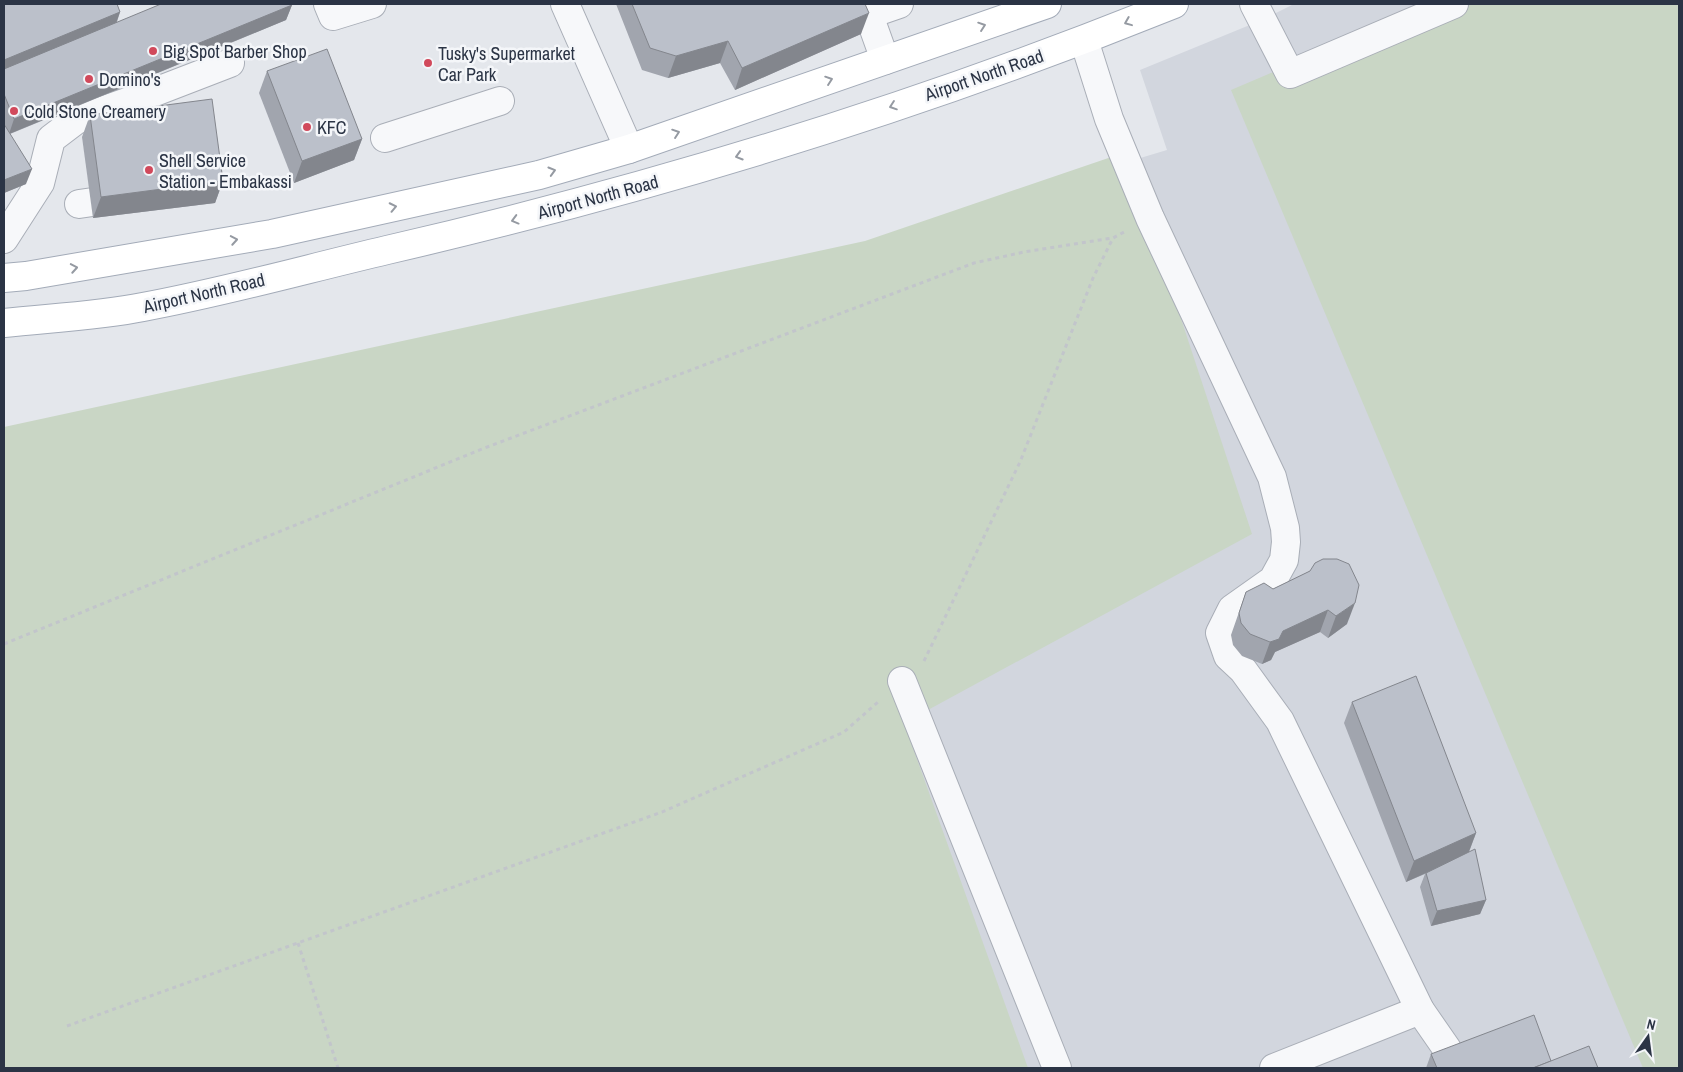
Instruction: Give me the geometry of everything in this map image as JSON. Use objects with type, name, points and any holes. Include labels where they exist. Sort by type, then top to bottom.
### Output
[{"type":"main road","name":"Airport North Road","points":[[4,278],[26,276],[272,234],[540,175],[630,149],[1047,4]]},
{"type":"main road","name":"Airport North Road","points":[[4,323],[142,307],[494,225],[648,184],[818,132],[1084,40],[1174,4]]},
{"type":"street","points":[[328,4],[334,16],[372,4]]},
{"type":"street","points":[[564,4],[630,149]]},
{"type":"street","points":[[885,60],[867,9],[899,4]]},
{"type":"street","points":[[1254,4],[1290,74],[1454,4]]},
{"type":"street","points":[[1084,40],[1109,119],[1150,218],[1272,477],[1285,528],[1284,560],[1273,580],[1232,610],[1220,633],[1228,656],[1242,670],[1280,721],[1420,1010],[1447,1048]]},
{"type":"street","points":[[4,239],[40,183],[51,140],[76,120],[230,63]]},
{"type":"street","points":[[385,138],[500,101]]},
{"type":"street","points":[[79,204],[156,192]]},
{"type":"street","points":[[902,681],[1057,1068]]},
{"type":"street","points":[[1274,1068],[1420,1010]]},
{"type":"path","points":[[4,644],[482,449],[974,263],[1024,252],[1112,238],[1150,218]]},
{"type":"path","points":[[67,1026],[662,812],[844,732],[924,661],[1016,470],[1093,278],[1112,238]]},
{"type":"path","points":[[298,943],[338,1068]]},
{"type":"shaded area","points":[[1294,4],[1679,4],[1679,1068],[4,1068],[1127,162],[1167,150],[1140,70],[1262,20]]},
{"type":"green space","points":[[1433,4],[1679,4],[1679,1068],[1643,1068],[1231,90]]},
{"type":"green space","points":[[1126,152],[1252,534],[904,723],[1028,1068],[4,1068],[4,427],[865,241]]},
{"type":"building","points":[[4,4],[117,4],[120,12],[4,60]]},
{"type":"building","points":[[161,4],[292,5],[14,119],[4,94],[4,69]]},
{"type":"building","points":[[632,4],[865,4],[869,13],[742,68],[728,41],[676,56],[650,48]]},
{"type":"building","name":"KFC","points":[[327,49],[362,139],[302,161],[267,71]]},
{"type":"building","name":"Shell Service Station - Embakassi","points":[[212,99],[223,181],[101,197],[90,115]]},
{"type":"building","points":[[4,124],[32,169],[4,180]]},
{"type":"building","points":[[1323,559],[1337,559],[1349,564],[1359,585],[1355,603],[1336,616],[1328,610],[1283,631],[1279,639],[1270,642],[1250,634],[1241,623],[1239,613],[1246,592],[1264,583],[1273,589],[1310,571],[1315,563]]},
{"type":"building","points":[[1416,676],[1476,833],[1414,861],[1352,702]]},
{"type":"building","points":[[1475,849],[1486,900],[1437,911],[1426,873]]},
{"type":"building","points":[[1534,1015],[1551,1061],[1533,1068],[1437,1068],[1431,1054]]},
{"type":"building","points":[[1589,1046],[1598,1068],[1533,1068]]},
{"type":"place","name":"Big Spot Barber Shop","points":[[153,51]]},
{"type":"place","name":"Tusky's Supermarket Car Park","points":[[428,63]]},
{"type":"place","name":"Domino's","points":[[89,79]]},
{"type":"place","name":"Cold Stone Creamery","points":[[14,111]]},
{"type":"place","name":"KFC","points":[[307,127]]},
{"type":"place","name":"Shell Service Station - Embakassi","points":[[149,170]]}]
